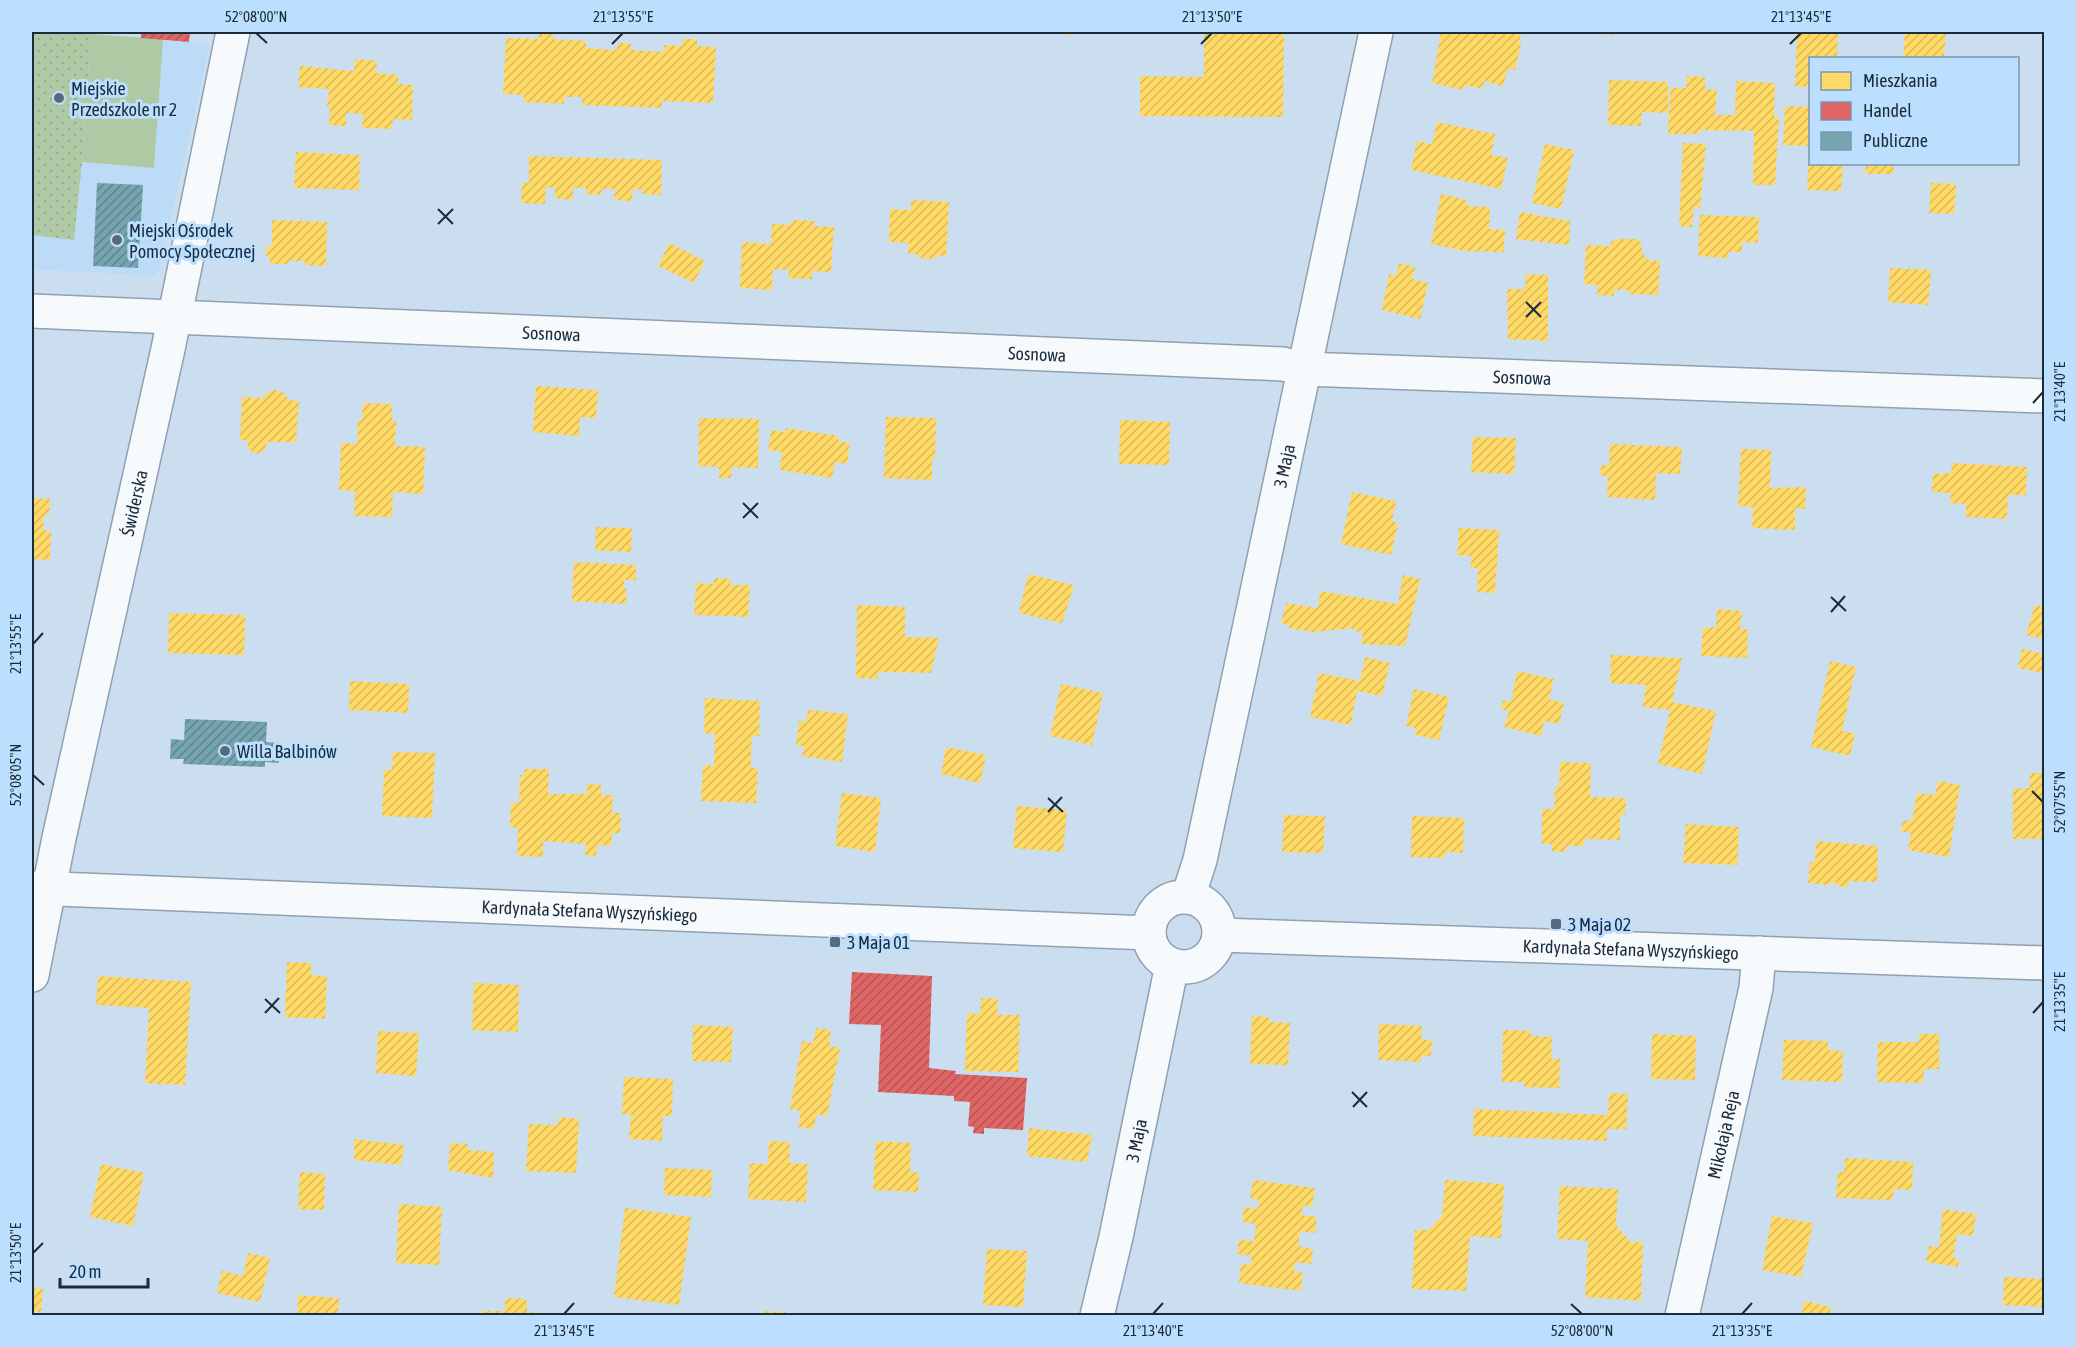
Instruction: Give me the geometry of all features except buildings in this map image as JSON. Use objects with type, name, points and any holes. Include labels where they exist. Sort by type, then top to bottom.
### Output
[{"type":"street","name":"Świderska","points":[[32,975],[41,888],[59,838],[233,32]]},
{"type":"street","name":"3 Maja","points":[[1188,897],[1200,860],[1376,32]]},
{"type":"street","name":"Sosnowa","points":[[32,311],[1283,364],[1304,369],[2044,396]]},
{"type":"street","name":"Kardynała Stefana Wyszyńskiego","points":[[41,888],[1104,929],[1149,933]]},
{"type":"street","points":[[1188,897],[1208,906],[1215,915],[1219,935],[1216,946],[1202,962],[1192,966],[1172,965],[1154,949],[1149,933],[1152,917],[1167,902],[1188,897]]},
{"type":"street","name":"Kardynała Stefana Wyszyńskiego","points":[[1219,935],[2044,963]]},
{"type":"street","name":"Mikołaja Reja","points":[[1682,1316],[1756,987],[1759,953]]},
{"type":"street","name":"3 Maja","points":[[1097,1316],[1121,1215],[1172,965]]},
{"type":"shaded area","points":[[32,32],[210,44],[159,271],[153,276],[32,269]]},
{"type":"green space","name":"Miejskie Przedszkole nr 2","points":[[32,32],[91,34],[74,240],[32,235]]},
{"type":"green space","points":[[91,34],[163,39],[154,168],[82,162]]},
{"type":"place","name":"Miejskie Przedszkole nr 2","points":[[59,98]]},
{"type":"place","name":"Miejski Ośrodek Pomocy Społecznej","points":[[117,240]]},
{"type":"place","name":"Willa Balbinów","points":[[225,751]]},
{"type":"place","name":"3 Maja 02","points":[[1556,924]]},
{"type":"place","name":"3 Maja 01","points":[[835,942]]}]
